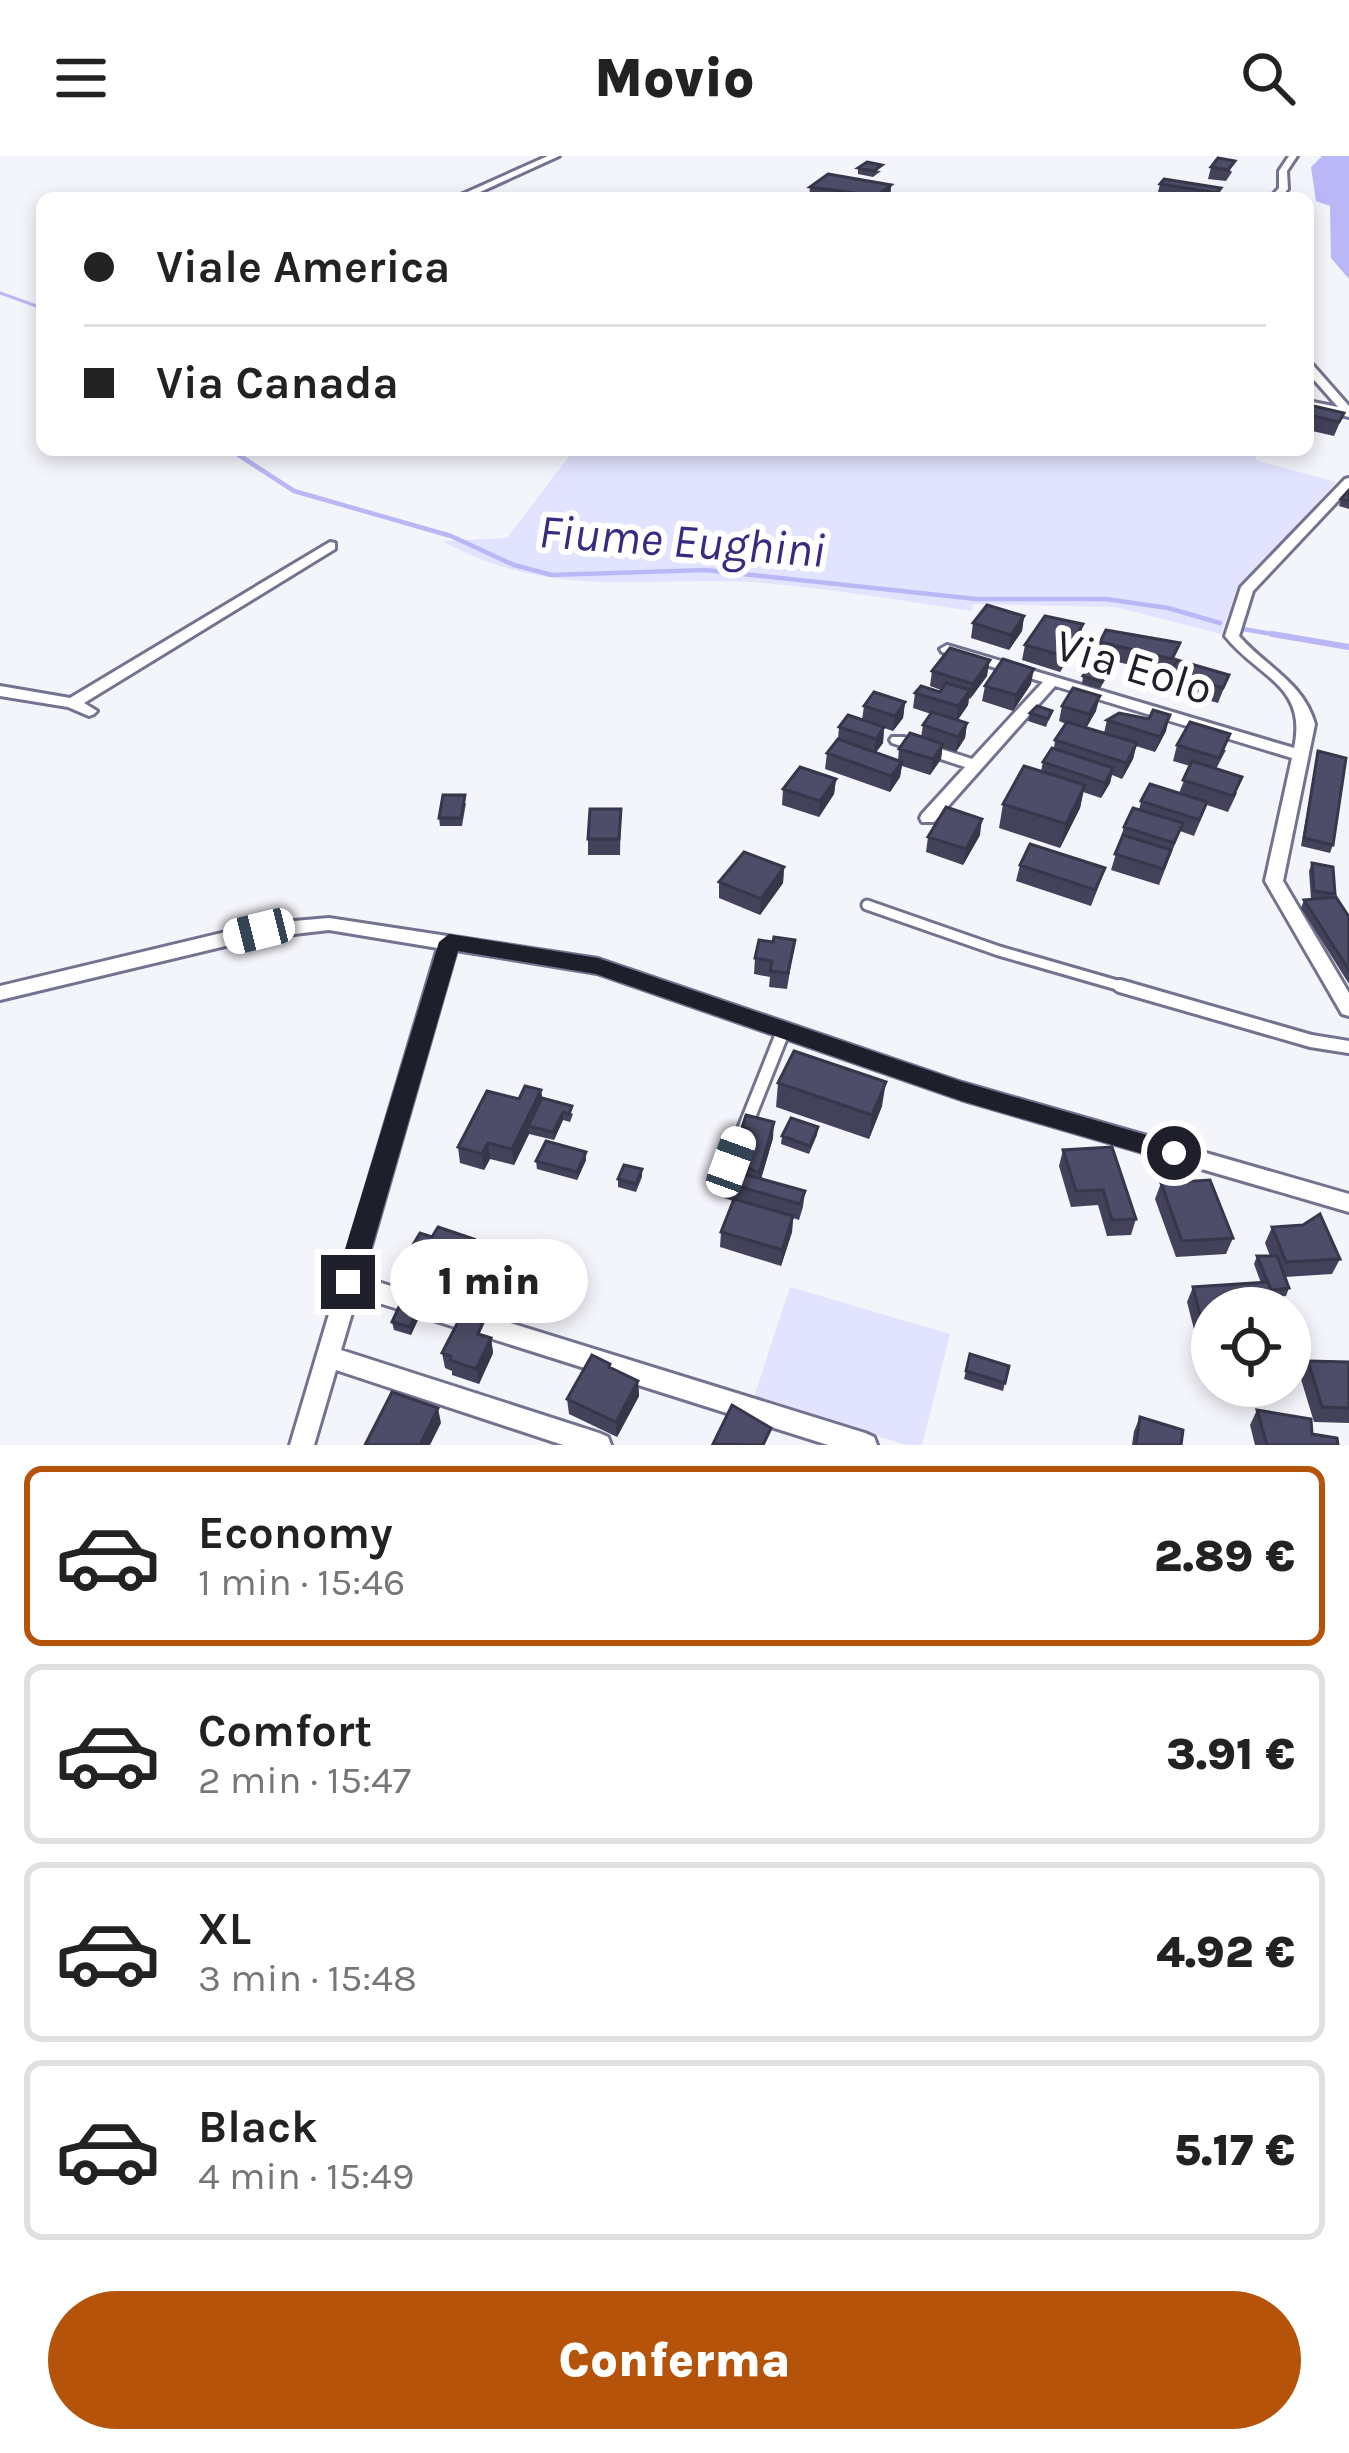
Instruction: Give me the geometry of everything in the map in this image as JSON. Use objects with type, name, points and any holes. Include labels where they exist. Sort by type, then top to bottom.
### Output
[{"type":"street","points":[[473,192],[555,156]]},
{"type":"street","points":[[1281,192],[1283,171],[1293,156]]},
{"type":"street","points":[[1314,373],[1349,413]]},
{"type":"street","points":[[1314,405],[1349,413]]},
{"type":"street","points":[[1349,482],[1246,590],[1232,636],[1243,651],[1299,695],[1307,724],[1274,881],[1349,1009]]},
{"type":"street","points":[[71,703],[330,546]]},
{"type":"street","name":"Via Eolo","points":[[947,649],[1301,755]]},
{"type":"street","points":[[928,818],[1053,680]]},
{"type":"street","points":[[0,692],[71,703],[89,711]]},
{"type":"street","points":[[898,740],[976,766]]},
{"type":"street","points":[[0,993],[294,925],[329,924],[449,942],[598,966],[962,1091],[1349,1203]]},
{"type":"street","points":[[302,1445],[449,942]]},
{"type":"street","points":[[348,1282],[865,1445]]},
{"type":"street","points":[[329,1357],[599,1445]]},
{"type":"lane","points":[[867,905],[999,951],[1311,1041],[1349,1046]]},
{"type":"lane","points":[[731,1162],[784,1029]]},
{"type":"shaded area","points":[[569,456],[1254,456],[1258,461],[1336,482],[1236,591],[1221,634],[1116,607],[973,604],[972,611],[763,583],[561,579],[483,560],[442,541],[507,538]]},
{"type":"shaded area","points":[[790,1287],[950,1334],[922,1445],[906,1445],[754,1397]]},
{"type":"water","points":[[1322,156],[1349,156],[1349,279],[1331,258],[1330,206],[1316,201],[1311,167]]},
{"type":"building","points":[[1218,158],[1235,161],[1228,170],[1211,167]]},
{"type":"building","points":[[867,162],[882,165],[874,171],[858,168]]},
{"type":"building","points":[[828,174],[891,185],[882,192],[810,187]]},
{"type":"building","points":[[1164,179],[1221,188],[1211,192],[1160,184]]},
{"type":"building","points":[[1314,406],[1344,413],[1339,422],[1314,416]]},
{"type":"building","points":[[987,605],[1024,616],[1011,635],[973,623]]},
{"type":"building","points":[[1045,616],[1083,624],[1064,656],[1025,645]]},
{"type":"building","points":[[1106,630],[1180,643],[1172,659],[1100,642]]},
{"type":"building","points":[[950,648],[990,660],[973,684],[932,671]]},
{"type":"building","points":[[1003,659],[1034,669],[1016,695],[985,686]]},
{"type":"building","points":[[1177,660],[1229,675],[1223,688],[1170,673]]},
{"type":"building","points":[[1090,665],[1109,671],[1102,682],[1083,676]]},
{"type":"building","points":[[946,683],[970,690],[958,706],[915,693],[921,686],[940,692]]},
{"type":"building","points":[[1073,688],[1100,696],[1089,714],[1062,706]]},
{"type":"building","points":[[874,692],[905,702],[895,716],[864,706]]},
{"type":"building","points":[[1037,706],[1052,711],[1048,719],[1030,713]]},
{"type":"building","points":[[1153,710],[1170,715],[1160,737],[1107,720],[1119,713],[1149,719]]},
{"type":"building","points":[[932,712],[967,723],[958,737],[923,725]]},
{"type":"building","points":[[848,715],[884,727],[876,739],[839,727]]},
{"type":"building","points":[[1067,722],[1137,743],[1126,763],[1055,740]]},
{"type":"building","points":[[1190,722],[1230,734],[1219,758],[1177,745]]},
{"type":"building","points":[[910,733],[943,744],[933,759],[899,749]]},
{"type":"building","points":[[838,739],[902,762],[891,776],[827,753]]},
{"type":"building","points":[[1052,748],[1113,768],[1105,783],[1043,762]]},
{"type":"building","points":[[1318,751],[1346,758],[1333,845],[1304,838]]},
{"type":"building","points":[[1192,761],[1242,777],[1233,796],[1183,780]]},
{"type":"building","points":[[1024,766],[1085,785],[1066,824],[1003,804]]},
{"type":"building","points":[[800,767],[836,779],[820,801],[783,789]]},
{"type":"building","points":[[1150,784],[1207,802],[1199,820],[1141,801]]},
{"type":"building","points":[[443,795],[465,795],[461,818],[439,818]]},
{"type":"building","points":[[946,807],[982,819],[966,849],[928,837]]},
{"type":"building","points":[[1133,808],[1183,823],[1174,843],[1124,827]]},
{"type":"building","points":[[590,809],[621,809],[619,839],[588,839]]},
{"type":"building","points":[[1123,835],[1171,850],[1163,869],[1115,854]]},
{"type":"building","points":[[1030,844],[1105,868],[1095,890],[1020,865]]},
{"type":"building","points":[[744,852],[784,867],[761,899],[719,882]]},
{"type":"building","points":[[1312,863],[1333,867],[1335,894],[1314,891]]},
{"type":"building","points":[[1336,897],[1349,917],[1349,970],[1304,900]]},
{"type":"building","points":[[774,937],[795,940],[788,973],[770,971],[772,961],[755,958],[759,940],[773,942]]},
{"type":"building","points":[[794,1051],[886,1082],[872,1115],[778,1083]]},
{"type":"building","points":[[525,1086],[541,1090],[512,1149],[488,1143],[482,1154],[458,1147],[487,1091],[519,1099]]},
{"type":"building","points":[[542,1098],[572,1106],[569,1114],[563,1112],[553,1132],[528,1126]]},
{"type":"building","points":[[746,1115],[774,1122],[759,1173],[736,1162],[747,1129],[742,1128]]},
{"type":"building","points":[[791,1118],[818,1127],[810,1146],[782,1136]]},
{"type":"building","points":[[546,1141],[586,1152],[577,1172],[536,1161]]},
{"type":"building","points":[[1112,1147],[1136,1219],[1112,1220],[1103,1190],[1076,1191],[1063,1150]]},
{"type":"building","points":[[624,1165],[642,1169],[636,1184],[618,1179]]},
{"type":"building","points":[[729,1170],[805,1191],[800,1204],[724,1182]]},
{"type":"building","points":[[1210,1180],[1233,1238],[1182,1241],[1161,1183]]},
{"type":"building","points":[[734,1199],[793,1216],[782,1250],[721,1232]]},
{"type":"building","points":[[1320,1214],[1340,1259],[1286,1262],[1272,1227],[1303,1225]]},
{"type":"building","points":[[438,1227],[474,1239],[459,1266],[410,1250],[420,1233],[432,1237]]},
{"type":"building","points":[[1257,1256],[1277,1256],[1289,1287],[1270,1287]]},
{"type":"building","points":[[1268,1282],[1270,1287],[1193,1287]]},
{"type":"building","points":[[403,1298],[420,1304],[410,1327],[392,1322]]},
{"type":"building","points":[[461,1316],[483,1323],[478,1334],[491,1338],[476,1369],[442,1353]]},
{"type":"building","points":[[970,1354],[1009,1366],[1005,1383],[966,1371]]},
{"type":"building","points":[[592,1355],[638,1381],[616,1422],[567,1399]]},
{"type":"building","points":[[1311,1361],[1349,1362],[1349,1408],[1322,1407]]},
{"type":"building","points":[[392,1392],[438,1408],[420,1445],[365,1445]]},
{"type":"building","points":[[732,1405],[771,1428],[763,1445],[713,1444]]},
{"type":"building","points":[[1257,1410],[1311,1419],[1312,1434],[1337,1438],[1338,1445],[1267,1445]]},
{"type":"building","points":[[1140,1417],[1183,1430],[1181,1445],[1136,1445]]},
{"type":"waterway","name":"Fiume Eughini","points":[[0,293],[36,306]]},
{"type":"waterway","name":"Fiume Eughini","points":[[240,456],[294,491],[451,536],[514,565],[552,575],[705,570],[976,599],[1106,599],[1168,608],[1220,623]]},
{"type":"waterway","name":"Fiume Eughini","points":[[1243,629],[1290,637]]},
{"type":"waterway","name":"Fiume Eughini","points":[[1272,634],[1349,647]]},
{"type":"route","points":[[348,1282],[449,942],[598,966],[962,1091],[1174,1153]]}]
